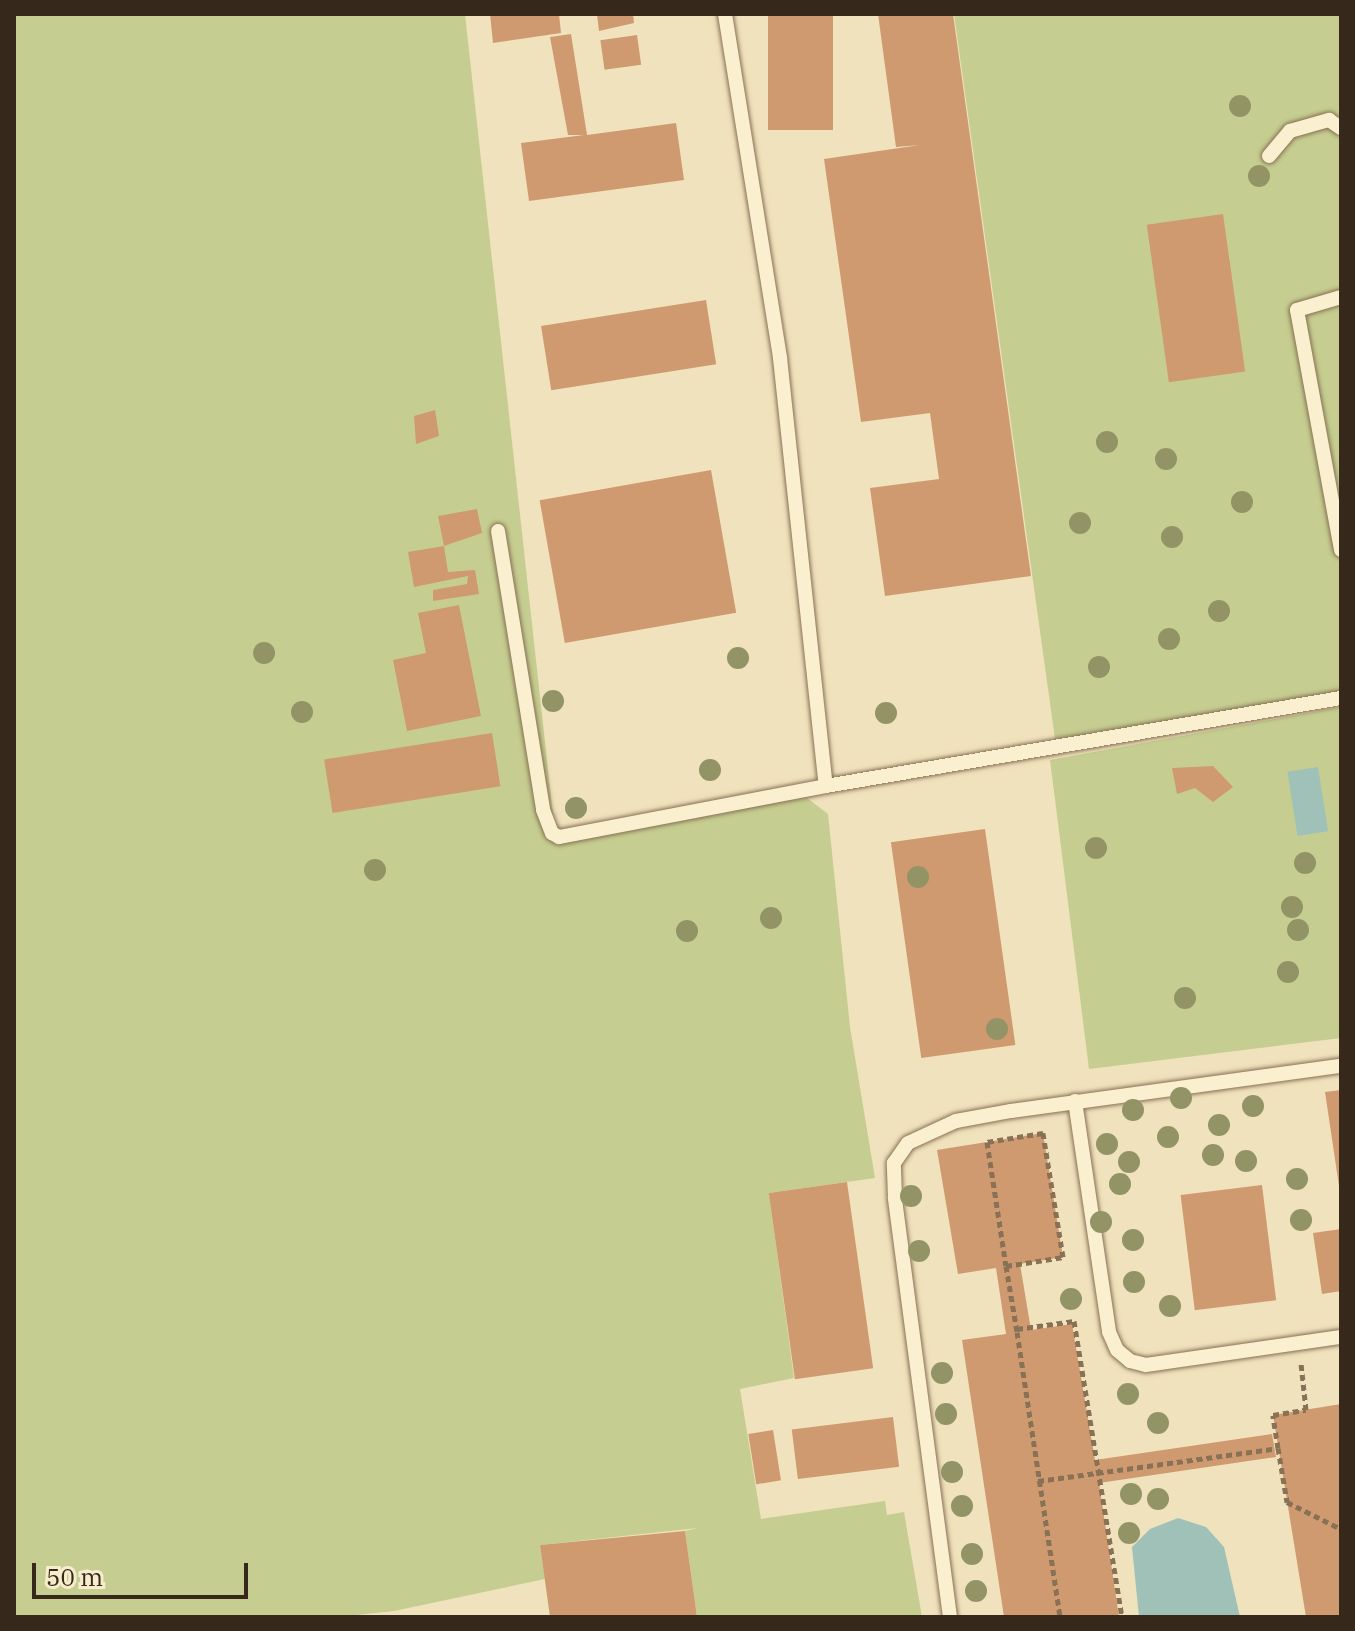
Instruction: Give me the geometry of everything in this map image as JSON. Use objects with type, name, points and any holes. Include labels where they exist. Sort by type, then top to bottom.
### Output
[{"type":"lane","points":[[725,14],[780,358],[826,786]]},
{"type":"lane","points":[[1269,156],[1290,131],[1329,120],[1341,128]]},
{"type":"lane","points":[[1341,297],[1297,310],[1341,550]]},
{"type":"lane","points":[[498,531],[543,810],[552,833],[559,837],[826,786],[1341,698]]},
{"type":"lane","points":[[950,1617],[900,1244],[894,1163],[908,1143],[956,1121],[1075,1101],[1341,1066]]},
{"type":"lane","points":[[1075,1101],[1109,1332],[1117,1350],[1130,1361],[1146,1365],[1341,1337]]},
{"type":"path","points":[[1006,1266],[1063,1257],[1043,1133],[987,1142],[1006,1266],[1017,1329],[1060,1617]]},
{"type":"path","points":[[1017,1329],[1074,1321],[1122,1617]]},
{"type":"path","points":[[1299,1343],[1306,1410],[1273,1415],[1287,1502],[1341,1529]]},
{"type":"path","points":[[1038,1481],[1278,1448]]},
{"type":"green space","points":[[14,14],[465,14],[555,833],[798,791],[828,814],[850,1027],[875,1178],[769,1193],[794,1378],[740,1389],[761,1519],[885,1501],[887,1515],[904,1512],[922,1617],[697,1617],[685,1531],[698,1528],[540,1545],[545,1579],[394,1611],[337,1617],[14,1617]]},
{"type":"green space","points":[[954,14],[1341,14],[1341,700],[1056,746]]},
{"type":"green space","points":[[1341,707],[1341,1038],[1089,1069],[1050,760]]},
{"type":"water","points":[[1318,767],[1328,831],[1298,836],[1287,772]]},
{"type":"water","points":[[1178,1518],[1206,1527],[1224,1547],[1240,1617],[1139,1617],[1132,1547],[1150,1529]]},
{"type":"building","points":[[490,14],[559,14],[561,33],[493,43]]},
{"type":"building","points":[[597,14],[633,14],[634,23],[599,31]]},
{"type":"building","points":[[768,14],[833,14],[833,130],[768,130]]},
{"type":"building","points":[[878,14],[953,14],[1031,576],[885,596],[870,488],[939,479],[930,413],[861,422],[824,159],[920,145],[896,147]]},
{"type":"building","points":[[571,34],[587,135],[676,123],[684,180],[529,201],[521,143],[584,135],[568,135],[550,37]]},
{"type":"building","points":[[637,35],[641,65],[605,70],[600,40]]},
{"type":"building","points":[[1223,214],[1245,371],[1169,382],[1147,225]]},
{"type":"building","points":[[706,300],[716,364],[551,390],[541,326]]},
{"type":"building","points":[[435,410],[439,436],[416,444],[414,416]]},
{"type":"building","points":[[711,470],[736,613],[565,643],[540,500]]},
{"type":"building","points":[[477,509],[482,533],[444,546],[438,516]]},
{"type":"building","points":[[444,546],[448,572],[475,570],[479,594],[433,601],[433,590],[467,584],[468,576],[414,587],[408,552]]},
{"type":"building","points":[[459,605],[481,716],[407,731],[393,660],[426,653],[418,613]]},
{"type":"building","points":[[492,733],[500,786],[333,813],[324,760]]},
{"type":"building","points":[[1213,766],[1233,787],[1213,802],[1195,788],[1177,794],[1172,768]]},
{"type":"building","points":[[985,829],[1015,1045],[921,1058],[891,842]]},
{"type":"building","points":[[1341,1090],[1341,1186],[1339,1186],[1325,1092]]},
{"type":"building","points":[[1043,1133],[1063,1257],[1020,1264],[1031,1330],[1072,1324],[1095,1460],[1272,1434],[1276,1457],[1099,1483],[1119,1617],[1004,1617],[962,1340],[1006,1334],[996,1268],[958,1274],[937,1150]]},
{"type":"building","points":[[847,1182],[873,1368],[795,1379],[769,1193]]},
{"type":"building","points":[[1262,1185],[1276,1300],[1195,1310],[1181,1195]]},
{"type":"building","points":[[1341,1229],[1341,1291],[1322,1294],[1313,1233]]},
{"type":"building","points":[[1341,1404],[1341,1617],[1306,1617],[1273,1415]]},
{"type":"building","points":[[893,1417],[899,1467],[798,1479],[792,1429]]},
{"type":"building","points":[[773,1430],[781,1480],[756,1484],[748,1434]]},
{"type":"building","points":[[685,1531],[697,1617],[550,1617],[540,1545]]}]
